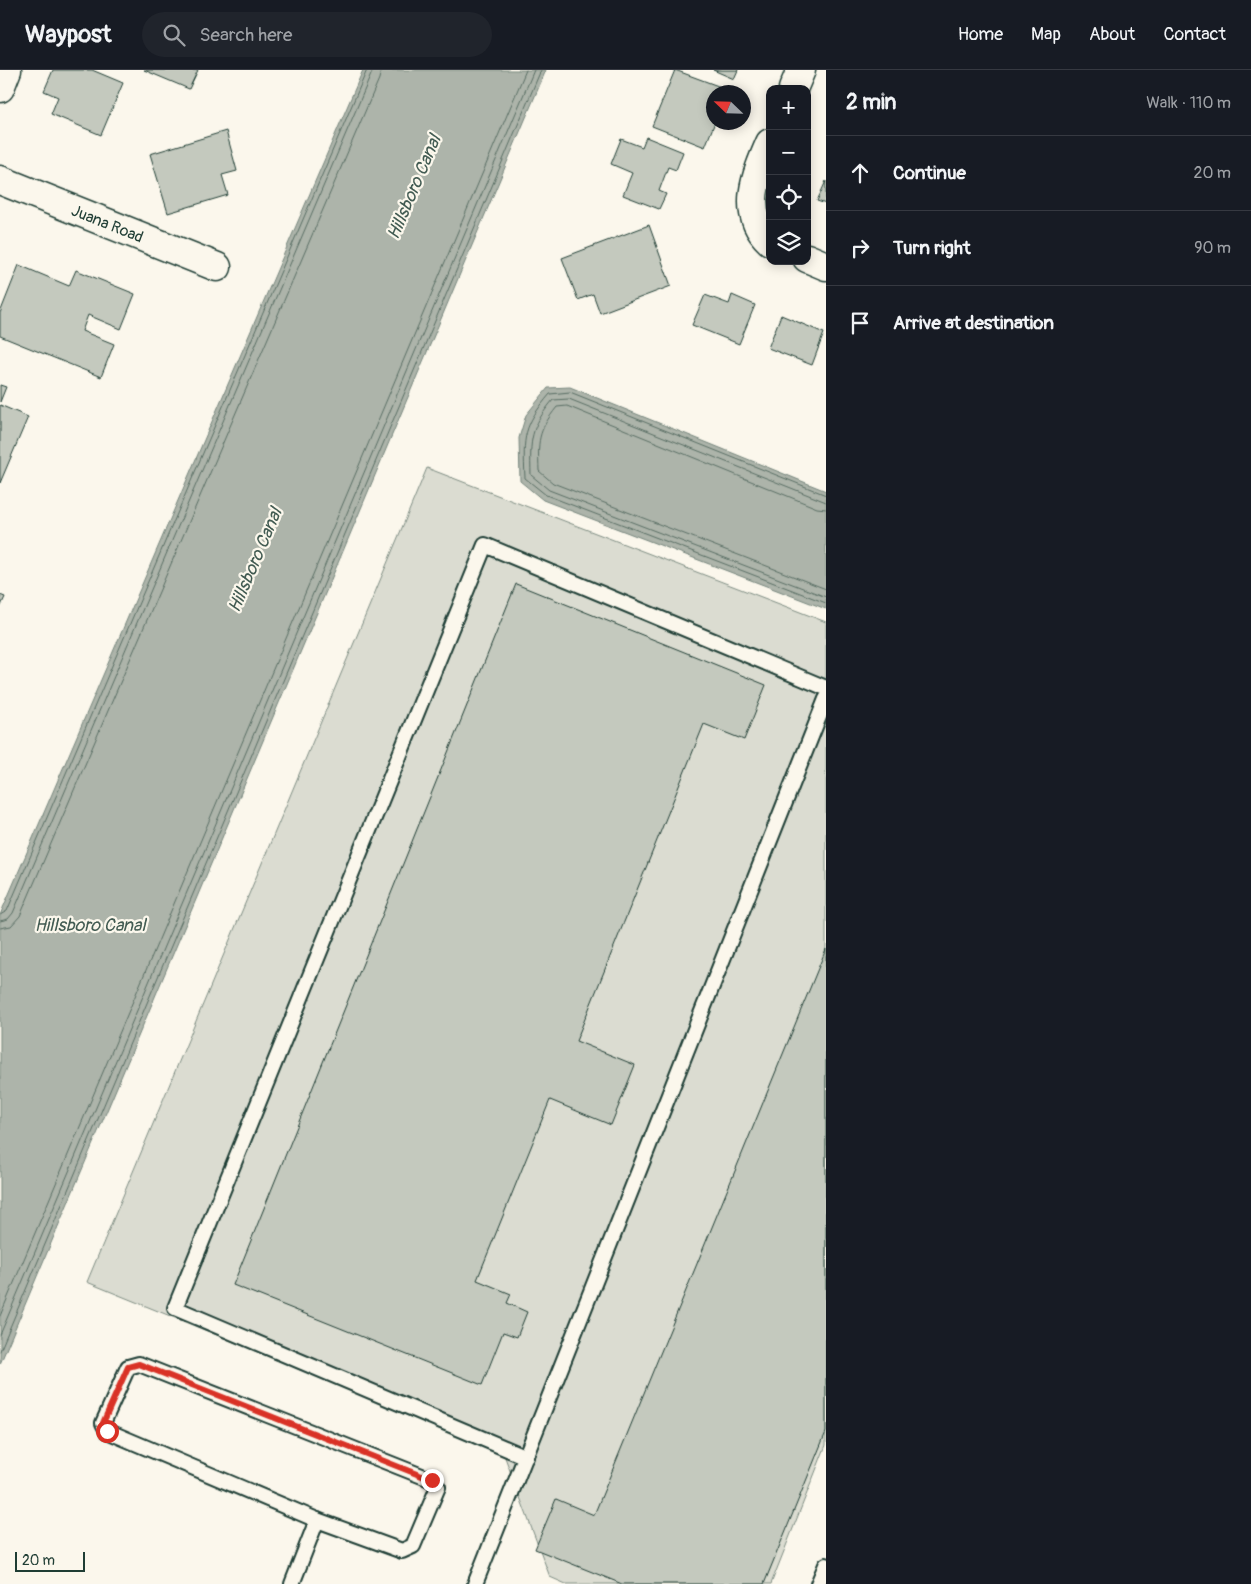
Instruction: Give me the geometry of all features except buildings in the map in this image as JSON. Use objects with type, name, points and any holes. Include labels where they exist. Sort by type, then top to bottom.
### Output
[{"type":"street","points":[[0,88],[7,70]]},
{"type":"street","points":[[795,85],[801,70]]},
{"type":"street","points":[[763,233],[751,205],[757,172],[766,152]]},
{"type":"street","name":"Juana Road","points":[[0,180],[217,267]]},
{"type":"street","points":[[811,260],[826,266]]},
{"type":"lane","points":[[526,1457],[175,1308],[485,545],[826,688]]},
{"type":"lane","points":[[475,1584],[826,699]]},
{"type":"lane","points":[[139,1364],[148,1367],[432,1480],[438,1487],[413,1546],[402,1551],[317,1520],[107,1431],[103,1423],[128,1367],[139,1364]]},
{"type":"lane","points":[[292,1584],[317,1520]]},
{"type":"lane","points":[[818,1584],[826,1564]]},
{"type":"shaded area","points":[[427,468],[826,622],[826,1445],[771,1584],[566,1584],[550,1577],[503,1452],[87,1282]]},
{"type":"water","name":"Hillsboro Canal","points":[[363,70],[546,70],[0,1364],[0,915]]},
{"type":"water","points":[[570,387],[826,491],[826,609],[543,500],[520,481],[519,438],[526,415],[548,388]]},
{"type":"route","points":[[107,1431],[103,1423],[128,1367],[139,1364],[432,1480]]}]
